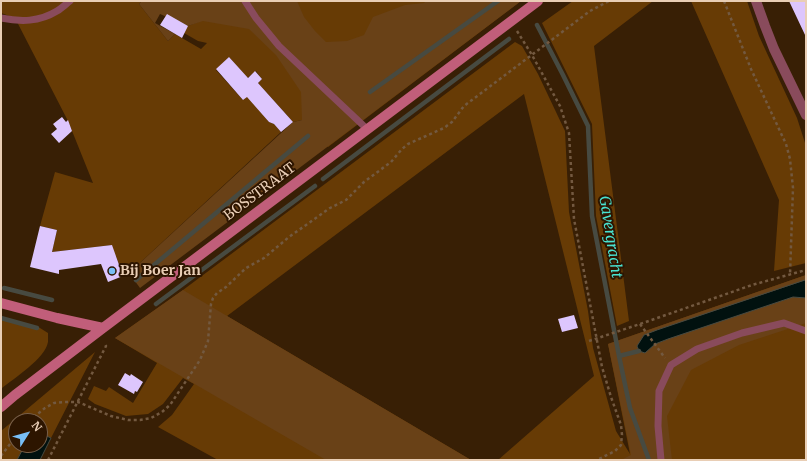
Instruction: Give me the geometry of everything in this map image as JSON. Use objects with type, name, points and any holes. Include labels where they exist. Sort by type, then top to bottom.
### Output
[{"type":"street","name":"BOSSTRAAT","points":[[1,407],[99,330],[538,1]]},
{"type":"street","points":[[756,1],[774,48],[806,115]]},
{"type":"street","points":[[1,303],[99,330]]},
{"type":"lane","points":[[1,18],[14,21],[26,21],[42,18],[58,11],[70,1]]},
{"type":"lane","points":[[244,1],[279,46],[367,129]]},
{"type":"lane","points":[[661,460],[658,426],[659,391],[671,365],[696,348],[742,333],[784,323],[806,331]]},
{"type":"path","points":[[39,413],[54,403],[65,402],[78,402],[111,416],[128,420],[151,418],[162,412],[170,405],[200,360],[208,341],[211,304],[213,298],[217,294],[226,288],[246,268],[264,258],[289,237],[330,208],[346,200],[364,182],[391,162],[408,144],[444,128],[452,122],[464,106],[590,11],[609,1]]},
{"type":"path","points":[[724,1],[751,70],[786,144],[790,159],[793,188],[790,275]]},
{"type":"path","points":[[510,21],[532,55],[560,106],[569,133],[574,219],[602,367],[621,425],[622,435],[621,445],[615,451],[597,460]]},
{"type":"path","points":[[589,341],[752,285],[806,270]]},
{"type":"path","points":[[640,324],[671,365]]},
{"type":"path","points":[[48,460],[106,346],[99,330]]},
{"type":"path","points":[[1,456],[8,447]]},
{"type":"shaded area","points":[[1,1],[142,1],[139,4],[168,41],[175,34],[201,49],[207,43],[198,41],[184,33],[188,26],[198,22],[172,1],[521,1],[328,147],[302,120],[293,122],[258,83],[262,79],[256,71],[247,78],[229,57],[216,70],[243,100],[252,92],[268,121],[274,124],[281,132],[129,273],[123,276],[116,256],[114,256],[112,245],[52,252],[57,230],[40,226],[55,172],[93,183],[68,121],[15,18],[1,13]]},
{"type":"shaded area","points":[[142,1],[297,1],[304,17],[326,42],[347,41],[364,35],[373,17],[405,5],[424,3],[426,1],[521,1],[140,288],[129,273],[293,122],[302,120],[301,92],[276,55],[249,29],[203,21],[188,26],[160,14],[155,23],[175,34],[168,41],[139,4]]},
{"type":"shaded area","points":[[573,1],[653,1],[594,46],[629,321],[617,326],[596,216],[592,124],[542,23]]},
{"type":"shaded area","points":[[691,1],[747,1],[759,36],[797,118],[806,146],[806,263],[774,271],[779,200]]},
{"type":"shaded area","points":[[515,42],[522,46],[538,74],[565,131],[569,212],[588,311],[593,348],[616,431],[630,454],[608,344],[806,275],[806,460],[498,460],[594,376],[524,94],[227,316],[471,460],[218,460],[158,427],[172,415],[194,384],[183,378],[163,404],[148,414],[126,416],[95,404],[88,399],[94,386],[106,391],[109,387],[133,403],[157,363],[115,338],[183,290]]},
{"type":"shaded area","points":[[806,275],[806,323],[739,345],[691,370],[667,416],[672,460],[621,460],[631,455],[608,344]]},
{"type":"shaded area","points":[[806,280],[806,298],[793,297],[668,339],[655,344],[645,353],[639,351],[637,346],[644,335]]},
{"type":"shaded area","points":[[183,290],[471,460],[326,460],[115,338]]},
{"type":"shaded area","points":[[1,318],[40,328],[48,333],[48,342],[46,348],[35,361],[1,389]]},
{"type":"shaded area","points":[[95,352],[51,438],[48,437],[48,413],[22,413]]},
{"type":"shaded area","points":[[8,425],[8,453],[21,453],[17,460],[1,460],[1,431]]},
{"type":"shaded area","points":[[48,437],[51,438],[48,444]]},
{"type":"shaded area","points":[[21,453],[44,453],[40,460],[17,460]]},
{"type":"building","points":[[789,1],[806,1],[806,37]]},
{"type":"building","points":[[167,14],[188,26],[182,38],[160,25]]},
{"type":"building","points":[[229,57],[248,78],[255,71],[262,79],[258,83],[293,122],[281,132],[274,124],[269,122],[247,97],[243,100],[216,69]]},
{"type":"building","points":[[62,117],[66,122],[68,120],[72,131],[59,143],[51,134],[57,129],[53,124]]},
{"type":"building","points":[[40,226],[57,230],[52,252],[112,245],[123,276],[108,282],[101,264],[59,270],[59,274],[30,267]]},
{"type":"building","points":[[574,315],[578,328],[562,332],[558,319]]},
{"type":"building","points":[[125,373],[130,376],[131,374],[143,382],[134,394],[118,385]]},
{"type":"waterway","points":[[370,92],[498,1]]},
{"type":"waterway","name":"Gavergracht","points":[[537,25],[588,126],[592,216],[630,408],[649,460]]},
{"type":"waterway","points":[[323,179],[509,39]]},
{"type":"waterway","points":[[136,280],[308,136]]},
{"type":"waterway","points":[[156,304],[315,186]]},
{"type":"waterway","points":[[4,288],[52,300]]},
{"type":"waterway","points":[[1,318],[37,328]]},
{"type":"waterway","points":[[619,356],[639,351]]},
{"type":"place","name":"Bij Boer Jan","points":[[112,271]]}]
